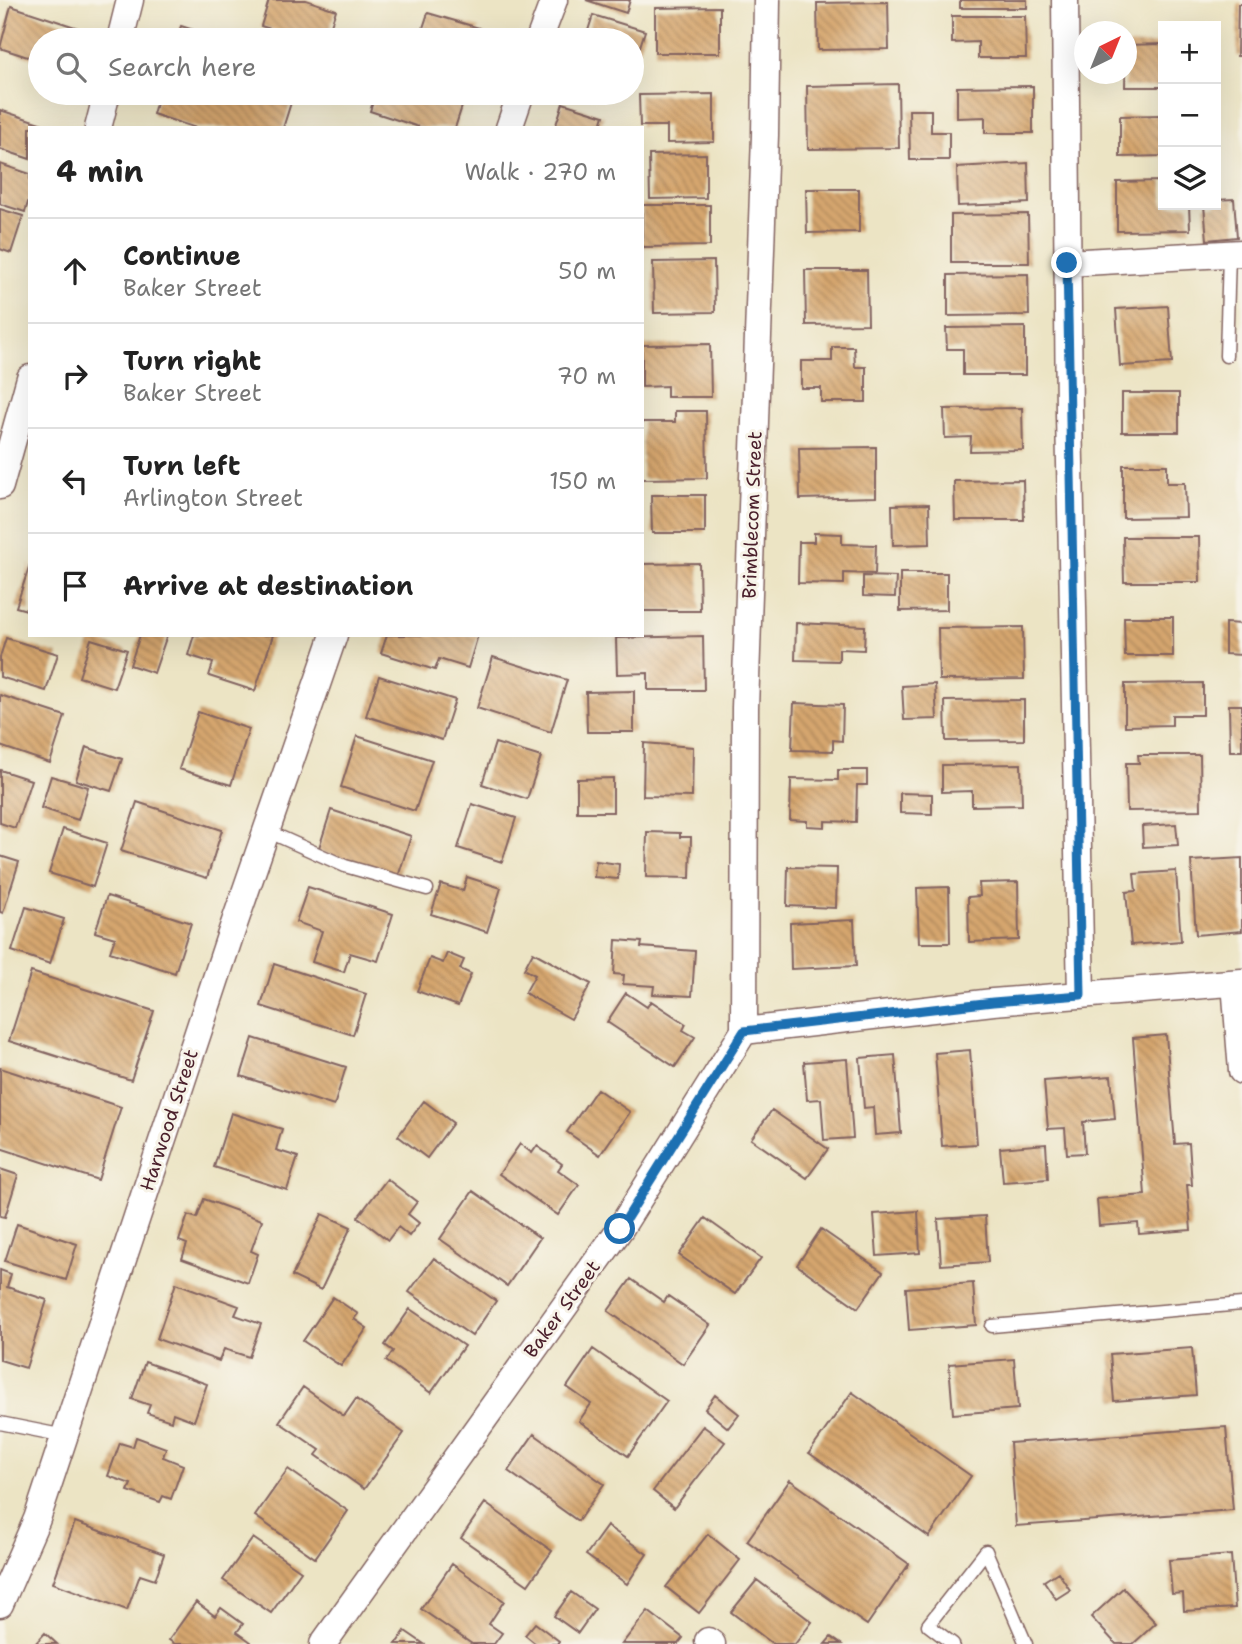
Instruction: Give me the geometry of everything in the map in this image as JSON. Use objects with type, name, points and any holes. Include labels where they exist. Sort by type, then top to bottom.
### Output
[{"type":"street","points":[[123,28],[131,0]]},
{"type":"street","points":[[544,28],[554,0]]},
{"type":"street","name":"Brimblecom Street","points":[[744,1031],[745,708],[765,149],[766,0]]},
{"type":"street","points":[[1065,0],[1067,263],[1081,995]]},
{"type":"street","points":[[99,126],[104,105]]},
{"type":"street","points":[[510,126],[517,105]]},
{"type":"street","points":[[1067,263],[1236,254]]},
{"type":"street","points":[[0,486],[16,445],[28,388]]},
{"type":"street","name":"Harwood Street","points":[[0,1604],[32,1531],[65,1436],[333,637]]},
{"type":"street","points":[[744,1031],[993,1002],[1238,982],[1242,1071]]},
{"type":"street","name":"Baker Street","points":[[323,1644],[620,1229],[744,1031]]},
{"type":"lane","points":[[1226,356],[1236,254]]},
{"type":"lane","points":[[267,831],[345,866],[427,889]]},
{"type":"lane","points":[[992,1326],[1242,1304]]},
{"type":"lane","points":[[0,1423],[65,1436]]},
{"type":"lane","points":[[953,1644],[928,1625],[986,1551],[1026,1644]]},
{"type":"building","points":[[269,0],[306,0],[336,10],[330,28],[261,26]]},
{"type":"building","points":[[586,0],[630,0],[626,13]]},
{"type":"building","points":[[960,0],[1027,0],[1027,8],[960,8]]},
{"type":"building","points":[[888,2],[889,49],[818,50],[817,3]]},
{"type":"building","points":[[1238,4],[1242,4],[1242,56],[1237,56]]},
{"type":"building","points":[[11,6],[78,28],[28,28],[28,57],[0,48]]},
{"type":"building","points":[[720,7],[720,53],[655,53],[655,8]]},
{"type":"building","points":[[428,13],[479,28],[423,28]]},
{"type":"building","points":[[593,15],[635,28],[589,28]]},
{"type":"building","points":[[952,16],[1025,16],[1026,58],[978,58],[978,42],[952,43]]},
{"type":"building","points":[[1158,44],[1158,87],[1125,87],[1125,84],[1137,84],[1137,45]]},
{"type":"building","points":[[898,84],[899,148],[808,149],[807,86]]},
{"type":"building","points":[[1033,86],[1033,133],[985,133],[985,117],[957,118],[957,87]]},
{"type":"building","points":[[714,94],[714,142],[667,143],[667,126],[640,126],[639,105],[644,105],[644,95]]},
{"type":"building","points":[[156,105],[290,105],[284,126],[190,126],[153,114]]},
{"type":"building","points":[[372,105],[462,105],[456,126],[416,126],[370,111]]},
{"type":"building","points":[[562,105],[604,116],[601,126],[556,126]]},
{"type":"building","points":[[0,110],[49,126],[28,126],[28,158],[0,149]]},
{"type":"building","points":[[909,110],[931,110],[931,132],[949,132],[949,160],[910,160]]},
{"type":"building","points":[[1158,115],[1158,156],[1120,157],[1120,116]]},
{"type":"building","points":[[706,154],[706,198],[650,199],[649,155]]},
{"type":"building","points":[[1028,163],[1029,203],[958,206],[957,167]]},
{"type":"building","points":[[0,164],[28,173],[28,202],[25,212],[0,204]]},
{"type":"building","points":[[1158,181],[1158,210],[1189,210],[1190,230],[1117,231],[1117,182]]},
{"type":"building","points":[[806,189],[859,189],[859,232],[807,233]]},
{"type":"building","points":[[1234,199],[1237,237],[1207,240],[1204,210],[1221,210],[1221,200]]},
{"type":"building","points":[[644,205],[710,205],[710,246],[644,247]]},
{"type":"building","points":[[0,209],[23,216],[11,253],[0,249]]},
{"type":"building","points":[[1028,214],[1029,263],[951,263],[951,215]]},
{"type":"building","points":[[714,261],[715,312],[654,313],[653,262]]},
{"type":"building","points":[[805,270],[867,270],[868,324],[806,325]]},
{"type":"building","points":[[1028,274],[1029,315],[948,316],[948,275]]},
{"type":"building","points":[[1168,306],[1172,363],[1120,366],[1116,309]]},
{"type":"building","points":[[1025,327],[1025,375],[963,375],[963,349],[947,349],[946,328]]},
{"type":"building","points":[[710,344],[711,397],[667,397],[667,386],[644,387],[644,345]]},
{"type":"building","points":[[832,347],[854,347],[855,367],[866,367],[866,402],[821,402],[821,388],[801,388],[801,361],[832,361]]},
{"type":"building","points":[[1122,393],[1179,393],[1179,432],[1122,432]]},
{"type":"building","points":[[1022,408],[1023,450],[970,451],[971,437],[945,438],[944,409]]},
{"type":"building","points":[[675,411],[706,411],[707,478],[644,479],[644,422],[675,422]]},
{"type":"building","points":[[876,447],[876,497],[800,499],[799,448]]},
{"type":"building","points":[[1123,465],[1167,465],[1167,483],[1185,483],[1186,517],[1123,518]]},
{"type":"building","points":[[1023,480],[1024,520],[955,520],[954,481]]},
{"type":"building","points":[[651,495],[705,495],[705,533],[652,533]]},
{"type":"building","points":[[929,504],[930,544],[893,545],[892,505]]},
{"type":"building","points":[[814,533],[842,534],[842,544],[876,545],[875,574],[844,573],[844,584],[798,583],[799,542],[814,542]]},
{"type":"building","points":[[1123,537],[1199,537],[1200,582],[1124,582]]},
{"type":"building","points":[[699,563],[700,611],[644,611],[644,564]]},
{"type":"building","points":[[28,570],[28,610],[16,607]]},
{"type":"building","points":[[900,573],[947,573],[947,610],[900,611]]},
{"type":"building","points":[[863,576],[896,577],[895,597],[863,596]]},
{"type":"building","points":[[1124,617],[1173,617],[1173,656],[1125,656]]},
{"type":"building","points":[[796,623],[865,626],[864,650],[839,649],[839,661],[795,660]]},
{"type":"building","points":[[1225,623],[1242,624],[1242,655],[1225,654]]},
{"type":"building","points":[[1023,627],[1024,679],[939,680],[938,628]]},
{"type":"building","points":[[703,636],[704,690],[648,690],[648,673],[617,674],[616,638]]},
{"type":"building","points":[[139,637],[166,637],[154,673],[130,665]]},
{"type":"building","points":[[193,637],[272,637],[255,691],[209,676],[213,663],[188,655]]},
{"type":"building","points":[[386,637],[477,637],[468,668],[439,659],[435,670],[381,653]]},
{"type":"building","points":[[6,638],[58,654],[46,691],[0,677],[0,657]]},
{"type":"building","points":[[91,639],[127,650],[114,688],[79,677]]},
{"type":"building","points":[[493,657],[567,680],[551,732],[477,708]]},
{"type":"building","points":[[379,676],[455,700],[442,740],[366,716]]},
{"type":"building","points":[[1203,683],[1203,715],[1172,715],[1172,725],[1125,726],[1125,684]]},
{"type":"building","points":[[935,684],[937,719],[904,720],[902,686]]},
{"type":"building","points":[[634,691],[634,732],[587,732],[586,692]]},
{"type":"building","points":[[0,695],[65,716],[50,763],[0,746]]},
{"type":"building","points":[[1024,700],[1024,740],[946,741],[945,701]]},
{"type":"building","points":[[794,703],[843,705],[842,741],[833,740],[833,751],[792,750]]},
{"type":"building","points":[[1229,705],[1242,705],[1242,751],[1230,751]]},
{"type":"building","points":[[198,712],[249,729],[231,785],[179,769]]},
{"type":"building","points":[[357,736],[432,760],[415,811],[341,787]]},
{"type":"building","points":[[495,743],[541,757],[527,799],[482,784]]},
{"type":"building","points":[[644,743],[693,747],[692,797],[643,796]]},
{"type":"building","points":[[86,747],[122,759],[111,791],[76,780]]},
{"type":"building","points":[[1138,755],[1200,755],[1201,810],[1127,811],[1126,763],[1139,763]]},
{"type":"building","points":[[1021,764],[1022,805],[972,806],[972,791],[942,792],[942,765]]},
{"type":"building","points":[[0,770],[31,780],[15,828],[0,823]]},
{"type":"building","points":[[838,770],[867,770],[867,785],[857,785],[856,822],[825,821],[825,827],[807,826],[807,821],[790,820],[791,779],[838,780]]},
{"type":"building","points":[[51,776],[88,787],[78,820],[41,808]]},
{"type":"building","points":[[613,778],[613,812],[577,812],[577,779]]},
{"type":"building","points":[[900,793],[932,794],[932,814],[900,813]]},
{"type":"building","points":[[137,802],[222,830],[207,878],[121,851]]},
{"type":"building","points":[[472,804],[516,818],[502,862],[458,848]]},
{"type":"building","points":[[331,810],[411,836],[398,877],[318,851]]},
{"type":"building","points":[[1176,824],[1178,845],[1143,847],[1142,826]]},
{"type":"building","points":[[63,829],[107,843],[93,887],[49,873]]},
{"type":"building","points":[[647,832],[680,833],[680,837],[691,837],[690,878],[646,877]]},
{"type":"building","points":[[0,856],[19,862],[3,913],[0,912]]},
{"type":"building","points":[[1242,858],[1242,931],[1196,935],[1191,861]]},
{"type":"building","points":[[596,861],[619,864],[618,879],[594,877]]},
{"type":"building","points":[[788,867],[837,868],[836,908],[787,906]]},
{"type":"building","points":[[1176,871],[1181,941],[1131,945],[1126,892],[1136,891],[1134,874]]},
{"type":"building","points":[[467,877],[501,888],[487,932],[431,914],[441,884],[463,891]]},
{"type":"building","points":[[1018,882],[1019,940],[969,942],[968,897],[980,896],[979,883]]},
{"type":"building","points":[[308,887],[393,914],[378,961],[350,953],[344,972],[312,962],[322,931],[296,922]]},
{"type":"building","points":[[949,887],[950,943],[919,943],[917,888]]},
{"type":"building","points":[[107,896],[191,923],[175,973],[110,952],[115,938],[95,932]]},
{"type":"building","points":[[26,907],[64,919],[50,964],[12,951]]},
{"type":"building","points":[[854,920],[856,966],[791,969],[790,923]]},
{"type":"building","points":[[616,940],[642,942],[641,947],[695,951],[692,996],[653,994],[654,986],[623,984],[624,975],[614,974]]},
{"type":"building","points":[[533,952],[591,984],[571,1019],[525,993],[535,975],[524,969]]},
{"type":"building","points":[[447,953],[464,960],[460,969],[471,974],[458,1006],[417,991],[430,958],[443,963]]},
{"type":"building","points":[[274,964],[366,994],[353,1035],[261,1006]]},
{"type":"building","points":[[31,972],[154,1011],[131,1080],[9,1041]]},
{"type":"building","points":[[626,993],[647,1007],[651,1001],[686,1024],[683,1030],[695,1037],[675,1067],[607,1022]]},
{"type":"building","points":[[1166,1035],[1175,1144],[1189,1143],[1192,1185],[1187,1185],[1191,1230],[1139,1234],[1138,1223],[1099,1226],[1097,1199],[1145,1195],[1133,1038]]},
{"type":"building","points":[[253,1038],[346,1067],[334,1106],[241,1076]]},
{"type":"building","points":[[970,1050],[977,1144],[942,1146],[935,1053]]},
{"type":"building","points":[[895,1055],[901,1133],[875,1135],[873,1107],[864,1108],[860,1058]]},
{"type":"building","points":[[847,1059],[853,1138],[824,1140],[821,1099],[807,1100],[804,1062]]},
{"type":"building","points":[[0,1068],[121,1107],[98,1180],[0,1148]]},
{"type":"building","points":[[1111,1076],[1115,1119],[1083,1122],[1085,1153],[1067,1154],[1065,1128],[1048,1129],[1044,1081]]},
{"type":"building","points":[[597,1089],[630,1112],[600,1155],[567,1132]]},
{"type":"building","points":[[424,1101],[453,1123],[427,1158],[398,1136]]},
{"type":"building","points":[[772,1110],[828,1149],[807,1178],[751,1139]]},
{"type":"building","points":[[231,1113],[282,1129],[276,1150],[298,1157],[287,1190],[214,1167]]},
{"type":"building","points":[[520,1144],[532,1153],[537,1146],[562,1164],[558,1170],[579,1185],[558,1215],[499,1174]]},
{"type":"building","points":[[1046,1144],[1048,1179],[1003,1182],[1000,1148]]},
{"type":"building","points":[[0,1169],[18,1175],[5,1217],[0,1216]]},
{"type":"building","points":[[387,1179],[417,1202],[408,1214],[419,1223],[409,1236],[398,1227],[388,1240],[358,1217]]},
{"type":"building","points":[[473,1191],[540,1238],[507,1286],[440,1239]]},
{"type":"building","points":[[204,1199],[262,1220],[251,1251],[258,1254],[248,1283],[182,1259],[187,1244],[179,1241],[188,1215],[197,1218]]},
{"type":"building","points":[[918,1211],[920,1253],[877,1256],[874,1214]]},
{"type":"building","points":[[322,1214],[351,1227],[321,1290],[292,1276]]},
{"type":"building","points":[[985,1216],[988,1262],[941,1265],[938,1219]]},
{"type":"building","points":[[705,1218],[761,1258],[735,1294],[679,1255]]},
{"type":"building","points":[[17,1224],[77,1244],[66,1280],[5,1261]]},
{"type":"building","points":[[821,1229],[883,1272],[858,1308],[797,1265]]},
{"type":"building","points":[[434,1258],[496,1301],[472,1336],[409,1292]]},
{"type":"building","points":[[0,1270],[11,1274],[7,1287],[47,1300],[26,1368],[0,1360]]},
{"type":"building","points":[[631,1279],[664,1302],[668,1296],[710,1325],[683,1364],[608,1311]]},
{"type":"building","points":[[176,1283],[239,1306],[235,1315],[261,1324],[249,1357],[224,1349],[219,1361],[157,1339]]},
{"type":"building","points":[[973,1283],[976,1325],[909,1330],[906,1288]]},
{"type":"building","points":[[333,1297],[358,1314],[354,1319],[367,1328],[341,1366],[303,1341]]},
{"type":"building","points":[[410,1309],[464,1346],[431,1393],[386,1361],[393,1351],[385,1345]]},
{"type":"building","points":[[1192,1348],[1196,1395],[1114,1401],[1110,1354]]},
{"type":"building","points":[[593,1349],[667,1401],[628,1456],[579,1421],[591,1404],[567,1387]]},
{"type":"building","points":[[1014,1359],[1018,1409],[953,1414],[949,1364]]},
{"type":"building","points":[[145,1362],[207,1384],[194,1421],[173,1413],[171,1421],[147,1413],[150,1405],[132,1399]]},
{"type":"building","points":[[303,1387],[344,1416],[356,1399],[404,1433],[364,1489],[316,1455],[320,1450],[279,1422]]},
{"type":"building","points":[[852,1392],[971,1476],[929,1537],[809,1453]]},
{"type":"building","points":[[715,1395],[739,1414],[728,1428],[705,1409]]},
{"type":"building","points":[[703,1426],[725,1442],[674,1508],[653,1491]]},
{"type":"building","points":[[1226,1427],[1233,1510],[1016,1526],[1010,1443]]},
{"type":"building","points":[[534,1434],[604,1484],[578,1521],[508,1471]]},
{"type":"building","points":[[136,1437],[166,1448],[163,1457],[183,1465],[171,1499],[163,1496],[160,1502],[128,1491],[131,1484],[108,1476],[120,1443],[133,1447]]},
{"type":"building","points":[[288,1469],[348,1511],[315,1558],[255,1516]]},
{"type":"building","points":[[790,1480],[909,1564],[867,1625],[747,1541]]},
{"type":"building","points":[[485,1503],[552,1551],[528,1585],[461,1538]]},
{"type":"building","points":[[75,1522],[164,1554],[155,1580],[140,1575],[127,1610],[53,1583]]},
{"type":"building","points":[[607,1526],[647,1554],[627,1584],[586,1555]]},
{"type":"building","points":[[708,1534],[740,1560],[699,1613],[666,1587]]},
{"type":"building","points":[[253,1538],[301,1571],[271,1613],[223,1580]]},
{"type":"building","points":[[1231,1555],[1235,1608],[1184,1611],[1183,1593],[1172,1594],[1169,1560]]},
{"type":"building","points":[[452,1564],[504,1601],[489,1624],[502,1633],[494,1644],[472,1644],[421,1609]]},
{"type":"building","points":[[1058,1572],[1070,1590],[1056,1599],[1044,1581]]},
{"type":"building","points":[[757,1580],[812,1622],[795,1644],[773,1644],[731,1612]]},
{"type":"building","points":[[1123,1588],[1156,1623],[1133,1644],[1116,1644],[1091,1617]]},
{"type":"building","points":[[571,1592],[595,1609],[578,1633],[554,1616]]},
{"type":"building","points":[[196,1602],[215,1616],[221,1608],[243,1624],[237,1632],[251,1642],[250,1644],[175,1644],[169,1640]]},
{"type":"building","points":[[648,1611],[683,1638],[678,1644],[622,1644]]},
{"type":"building","points":[[535,1623],[559,1641],[557,1644],[536,1644],[525,1635]]},
{"type":"building","points":[[405,1631],[424,1644],[396,1644]]},
{"type":"building","points":[[45,1633],[57,1644],[35,1644]]},
{"type":"building","points":[[831,1637],[841,1644],[825,1644]]},
{"type":"route","points":[[620,1229],[744,1031],[993,1002],[1081,995],[1067,263]]}]
